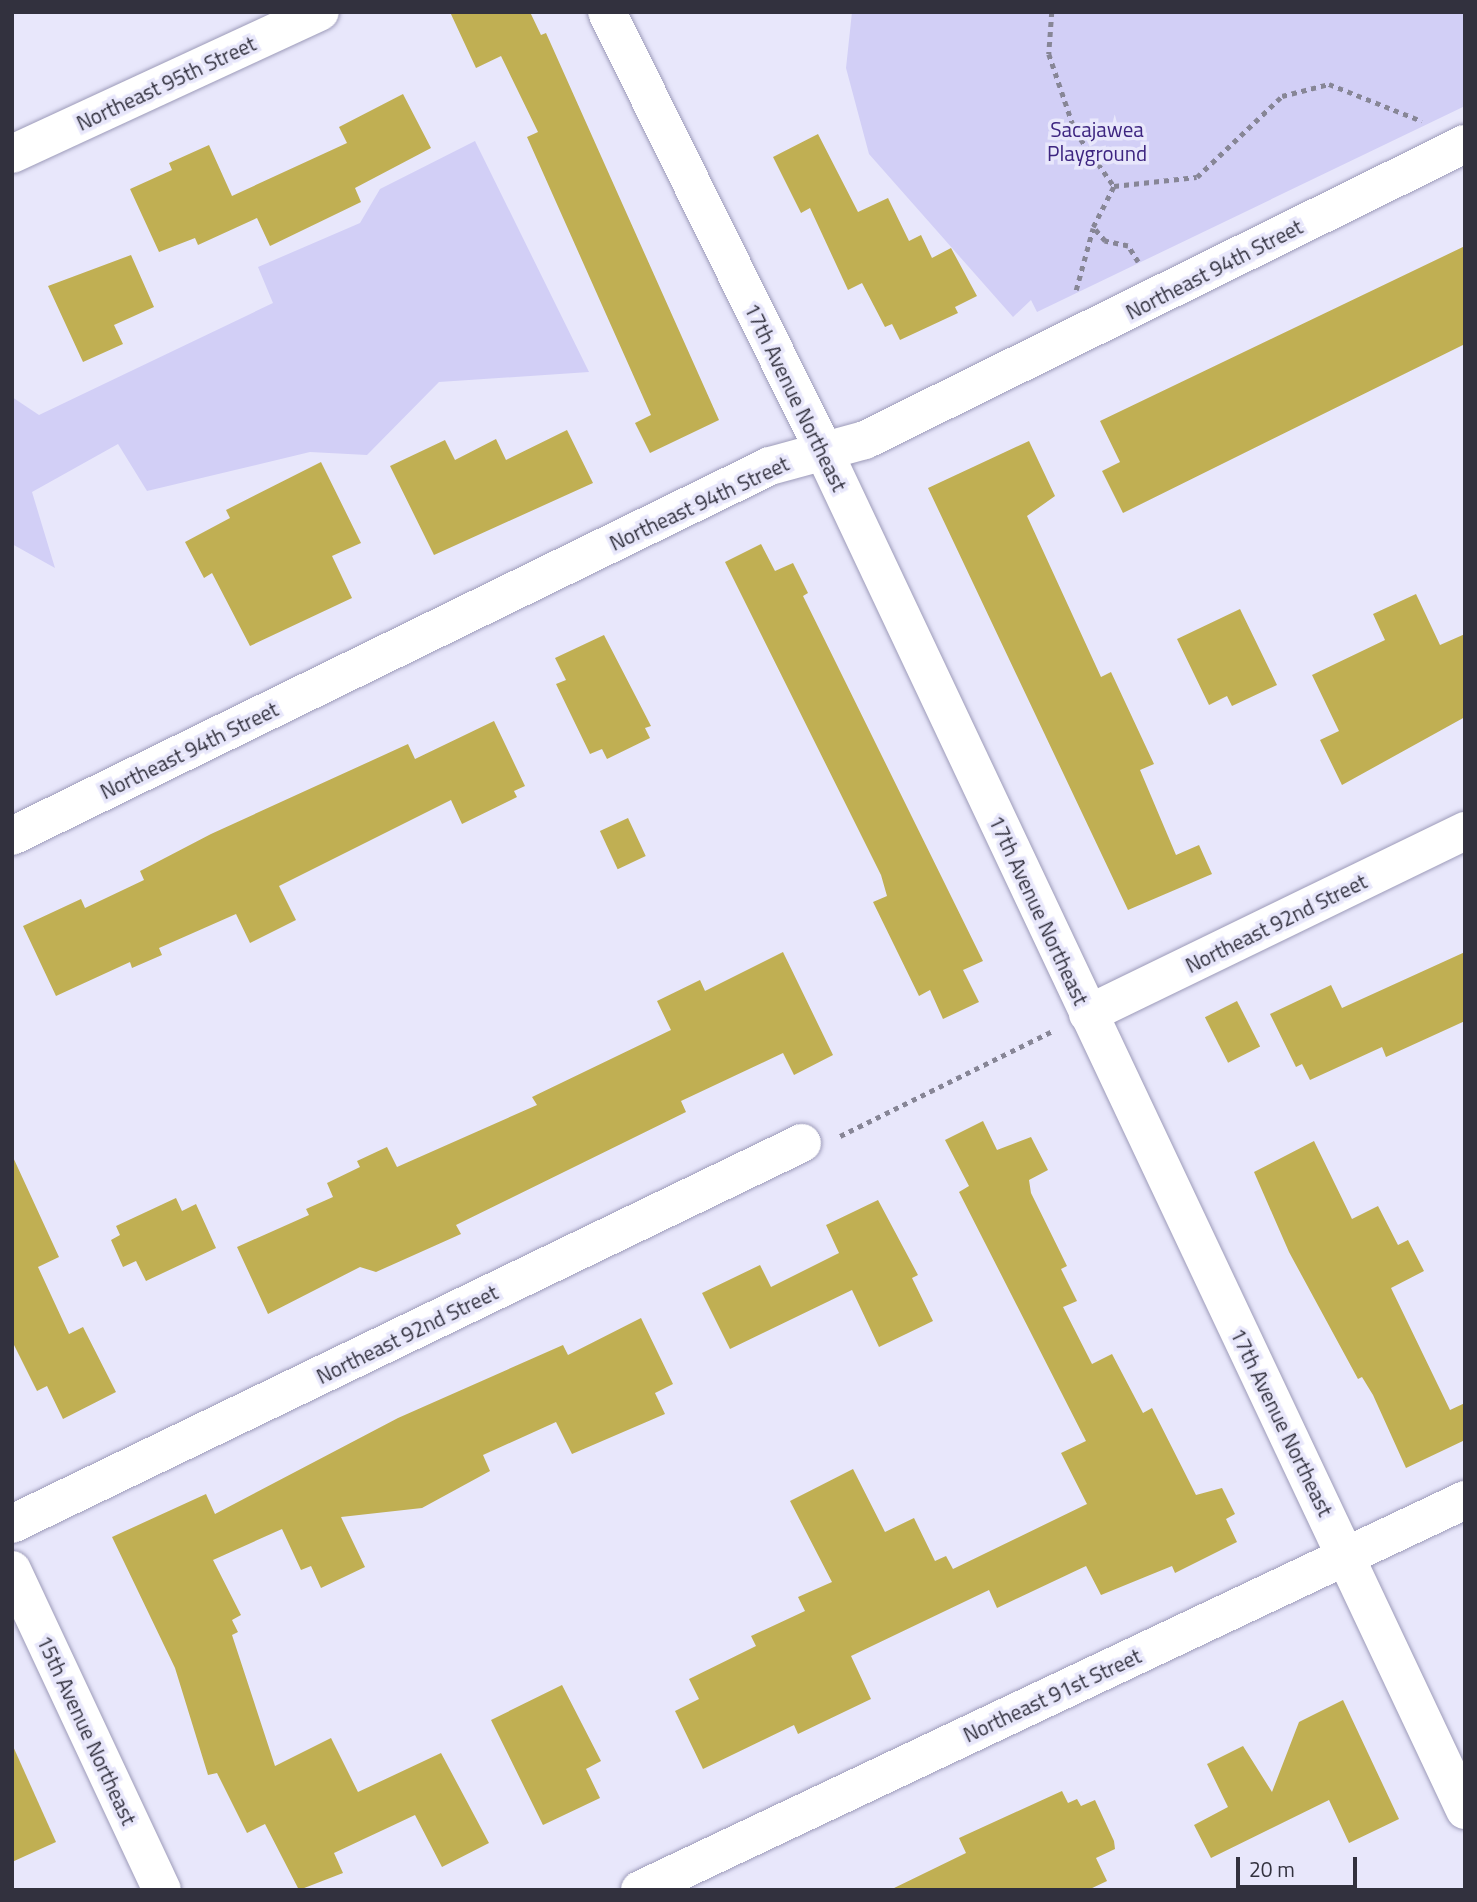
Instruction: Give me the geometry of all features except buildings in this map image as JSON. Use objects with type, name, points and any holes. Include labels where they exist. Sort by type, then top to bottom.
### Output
[{"type":"street","name":"Northeast 95th Street","points":[[12,154],[320,12]]},
{"type":"street","name":"17th Avenue Northeast","points":[[607,12],[823,450],[1072,1022],[1346,1556],[1465,1810]]},
{"type":"street","name":"Northeast 94th Street","points":[[12,836],[770,466],[865,440],[1465,144]]},
{"type":"street","name":"Northeast 92nd Street","points":[[1072,1022],[1465,831]]},
{"type":"street","name":"Northeast 92nd Street","points":[[12,1524],[802,1143]]},
{"type":"street","name":"Northeast 91st Street","points":[[640,1890],[1465,1500]]},
{"type":"street","name":"15th Avenue Northeast","points":[[12,1570],[162,1890]]},
{"type":"path","points":[[1052,12],[1049,54],[1075,131],[1114,186]]},
{"type":"path","points":[[1114,186],[1197,177],[1282,96],[1329,84],[1428,123]]},
{"type":"path","points":[[1060,346],[1093,227],[1114,186]]},
{"type":"path","points":[[1093,227],[1105,241],[1128,246],[1159,297]]},
{"type":"path","points":[[842,1136],[1072,1022]]},
{"type":"green space","name":"Sacajawea Playground","points":[[852,12],[1465,12],[1465,106],[1037,312],[1031,300],[1013,317],[869,154],[846,68]]},
{"type":"green space","points":[[475,141],[589,372],[439,382],[367,455],[310,452],[147,491],[118,444],[32,492],[55,568],[12,544],[12,397],[39,415],[273,303],[258,267],[360,223],[380,189]]}]
